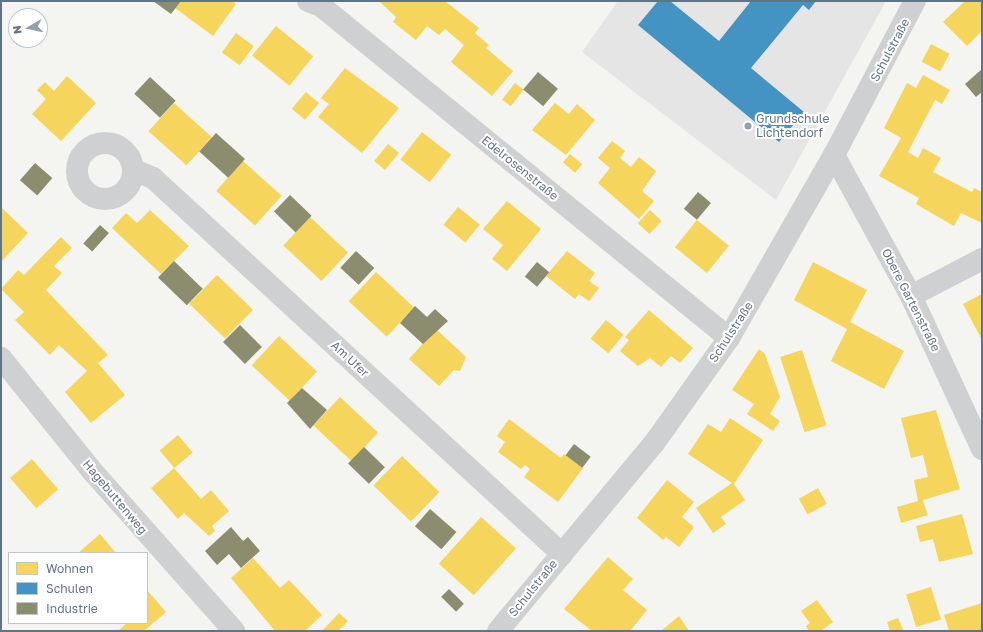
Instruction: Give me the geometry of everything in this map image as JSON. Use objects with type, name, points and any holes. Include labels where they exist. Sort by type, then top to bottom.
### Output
[{"type":"street","name":"Edelrosenstraße","points":[[308,1],[321,6],[729,338]]},
{"type":"street","name":"Schulstraße","points":[[498,631],[655,442],[729,338],[834,155],[915,1]]},
{"type":"street","name":"Obere Gartenstraße","points":[[834,155],[911,296],[982,449]]},
{"type":"street","name":"Am Ufer","points":[[134,170],[153,178],[562,554]]},
{"type":"street","points":[[911,296],[982,259]]},
{"type":"street","name":"Hagebuttenweg","points":[[1,358],[93,472],[234,631]]},
{"type":"shaded area","name":"Grundschule Lichtendorf","points":[[618,1],[886,1],[776,200],[582,52]]},
{"type":"building: Wohnen","points":[[181,1],[232,1],[236,4],[213,36],[175,8]]},
{"type":"building: Wohnen","points":[[379,1],[445,1],[479,28],[475,33],[489,45],[486,48],[513,71],[492,96],[451,62],[464,45],[445,29],[439,35],[427,26],[416,40],[393,22],[396,17]]},
{"type":"building: Wohnen","points":[[965,1],[982,1],[982,31],[967,46],[943,22]]},
{"type":"building: Wohnen","points":[[276,26],[313,56],[289,86],[252,56]]},
{"type":"building: Wohnen","points":[[236,33],[254,46],[240,65],[222,52]]},
{"type":"building: Wohnen","points":[[931,44],[950,54],[940,72],[922,62]]},
{"type":"building: Wohnen","points":[[345,68],[399,108],[362,153],[318,117],[329,104],[321,98]]},
{"type":"building: Wohnen","points":[[923,75],[950,90],[942,104],[935,100],[908,152],[918,158],[923,148],[941,158],[933,172],[972,192],[974,188],[982,192],[982,223],[961,213],[954,226],[916,204],[919,198],[879,176],[901,138],[884,128],[907,83],[916,88]]},
{"type":"building: Wohnen","points":[[67,76],[96,103],[61,141],[32,114],[46,99],[37,90],[45,82],[54,91]]},
{"type":"building: Wohnen","points":[[515,83],[524,90],[511,106],[502,100]]},
{"type":"building: Wohnen","points":[[306,92],[319,103],[305,120],[292,109]]},
{"type":"building: Wohnen","points":[[174,103],[212,137],[186,165],[149,131]]},
{"type":"building: Wohnen","points":[[555,103],[569,114],[577,104],[595,120],[566,155],[532,130]]},
{"type":"building: Wohnen","points":[[422,132],[451,155],[430,182],[400,160]]},
{"type":"building: Wohnen","points":[[612,141],[625,151],[620,158],[631,167],[639,157],[656,171],[642,191],[654,201],[639,219],[598,183],[610,168],[598,158]]},
{"type":"building: Wohnen","points":[[388,144],[399,153],[385,170],[374,161]]},
{"type":"building: Wohnen","points":[[570,154],[582,164],[575,173],[563,162]]},
{"type":"building: Wohnen","points":[[243,161],[282,196],[255,226],[216,191]]},
{"type":"building: Wohnen","points":[[507,201],[541,229],[507,271],[492,259],[503,245],[483,229]]},
{"type":"building: Wohnen","points":[[1,207],[28,233],[1,262]]},
{"type":"building: Wohnen","points":[[458,207],[480,225],[465,242],[444,225]]},
{"type":"building: Wohnen","points":[[150,210],[189,246],[161,274],[112,228],[126,213],[137,223]]},
{"type":"building: Wohnen","points":[[650,210],[662,221],[649,234],[638,223]]},
{"type":"building: Wohnen","points":[[310,217],[348,252],[321,281],[283,246]]},
{"type":"building: Wohnen","points":[[697,220],[729,246],[707,273],[675,247]]},
{"type":"building: Wohnen","points":[[61,237],[72,248],[54,266],[62,273],[46,290],[108,355],[98,363],[125,395],[91,423],[65,392],[87,371],[59,345],[50,355],[15,320],[24,312],[1,289],[18,270],[24,275]]},
{"type":"building: Wohnen","points":[[567,251],[595,273],[589,281],[599,288],[589,301],[579,294],[575,299],[546,276]]},
{"type":"building: Wohnen","points":[[813,262],[867,290],[850,322],[904,351],[884,389],[831,361],[847,329],[794,300]]},
{"type":"building: Wohnen","points":[[376,272],[414,307],[387,337],[349,301]]},
{"type":"building: Wohnen","points":[[217,275],[253,310],[225,339],[189,304]]},
{"type":"building: Wohnen","points":[[982,294],[982,340],[963,304]]},
{"type":"building: Wohnen","points":[[649,310],[693,348],[680,363],[671,356],[661,367],[650,358],[638,366],[620,351],[629,340],[625,337]]},
{"type":"building: Wohnen","points":[[606,320],[624,335],[608,353],[591,338]]},
{"type":"building: Wohnen","points":[[436,329],[466,357],[460,371],[454,370],[439,386],[409,359]]},
{"type":"building: Wohnen","points":[[279,336],[317,371],[290,401],[252,365]]},
{"type":"building: Wohnen","points":[[759,349],[765,354],[780,397],[770,414],[780,421],[773,431],[747,414],[754,404],[732,390]]},
{"type":"building: Wohnen","points":[[802,350],[826,425],[805,432],[780,357]]},
{"type":"building: Wohnen","points":[[340,397],[378,432],[351,461],[313,426]]},
{"type":"building: Wohnen","points":[[936,410],[960,489],[923,500],[928,515],[901,523],[897,507],[918,501],[914,480],[928,477],[923,455],[911,458],[901,418]]},
{"type":"building: Wohnen","points":[[730,418],[763,440],[734,484],[745,500],[721,517],[726,524],[713,533],[696,508],[732,483],[688,454],[708,424],[721,432]]},
{"type":"building: Wohnen","points":[[509,419],[561,458],[564,454],[583,468],[558,502],[524,477],[530,469],[525,465],[521,469],[498,452],[505,442],[497,436]]},
{"type":"building: Wohnen","points":[[178,435],[193,453],[174,468],[160,450]]},
{"type":"building: Wohnen","points":[[402,456],[439,492],[411,522],[374,485]]},
{"type":"building: Wohnen","points":[[32,459],[58,489],[36,508],[10,478]]},
{"type":"building: Wohnen","points":[[174,468],[201,499],[211,490],[229,511],[212,526],[215,531],[209,536],[184,513],[178,519],[151,488]]},
{"type":"building: Wohnen","points":[[667,480],[694,502],[682,517],[694,527],[679,547],[666,537],[663,540],[637,518]]},
{"type":"building: Wohnen","points":[[818,488],[827,504],[807,514],[799,499]]},
{"type":"building: Wohnen","points":[[962,514],[973,554],[939,562],[933,539],[920,542],[916,526]]},
{"type":"building: Wohnen","points":[[481,517],[516,548],[474,595],[439,564]]},
{"type":"building: Wohnen","points":[[100,534],[115,552],[79,552]]},
{"type":"building: Wohnen","points":[[608,557],[633,579],[623,590],[647,610],[630,631],[592,631],[564,609]]},
{"type":"building: Wohnen","points":[[253,558],[280,588],[289,580],[322,615],[305,631],[275,631],[231,578]]},
{"type":"building: Wohnen","points":[[931,587],[941,620],[916,627],[906,595]]},
{"type":"building: Wohnen","points":[[148,591],[166,612],[144,631],[118,631],[126,624],[148,624]]},
{"type":"building: Wohnen","points":[[817,600],[833,622],[821,631],[809,631],[806,626],[810,623],[801,611]]},
{"type":"building: Wohnen","points":[[982,603],[982,631],[949,631],[944,615]]},
{"type":"building: Wohnen","points":[[339,613],[348,621],[338,631],[322,631]]},
{"type":"building: Wohnen","points":[[679,616],[689,631],[661,631]]},
{"type":"building: Wohnen","points":[[898,618],[903,630],[890,631],[887,622]]},
{"type":"building: Schulen","points":[[658,1],[670,1],[719,41],[751,1],[816,1],[809,10],[803,5],[751,68],[804,112],[779,142],[638,25]]},
{"type":"building: Industrie","points":[[153,1],[181,1],[171,14]]},
{"type":"building: Industrie","points":[[982,69],[982,92],[976,97],[965,84]]},
{"type":"building: Industrie","points":[[538,72],[558,89],[543,106],[523,90]]},
{"type":"building: Industrie","points":[[150,77],[176,101],[160,118],[134,94]]},
{"type":"building: Industrie","points":[[216,133],[245,159],[228,178],[199,152]]},
{"type":"building: Industrie","points":[[35,163],[52,178],[37,195],[20,180]]},
{"type":"building: Industrie","points":[[698,192],[711,203],[697,220],[684,209]]},
{"type":"building: Industrie","points":[[290,195],[312,216],[296,232],[274,212]]},
{"type":"building: Industrie","points":[[100,225],[109,233],[92,252],[83,244]]},
{"type":"building: Industrie","points":[[356,251],[374,268],[359,285],[340,268]]},
{"type":"building: Industrie","points":[[174,261],[203,289],[187,305],[158,278]]},
{"type":"building: Industrie","points":[[537,262],[549,272],[537,287],[525,277]]},
{"type":"building: Industrie","points":[[415,306],[427,317],[435,309],[448,321],[423,344],[400,323]]},
{"type":"building: Industrie","points":[[240,325],[262,347],[245,364],[223,342]]},
{"type":"building: Industrie","points":[[302,388],[327,410],[310,429],[287,403]]},
{"type":"building: Industrie","points":[[574,444],[591,457],[582,468],[566,455]]},
{"type":"building: Industrie","points":[[364,447],[385,467],[369,484],[348,464]]},
{"type":"building: Industrie","points":[[430,509],[456,532],[441,549],[415,526]]},
{"type":"building: Industrie","points":[[231,527],[243,541],[248,537],[260,551],[241,568],[229,554],[217,565],[205,551]]},
{"type":"building: Industrie","points":[[449,589],[464,604],[456,612],[441,597]]},
{"type":"place","name":"Grundschule Lichtendorf","points":[[748,126]]}]
